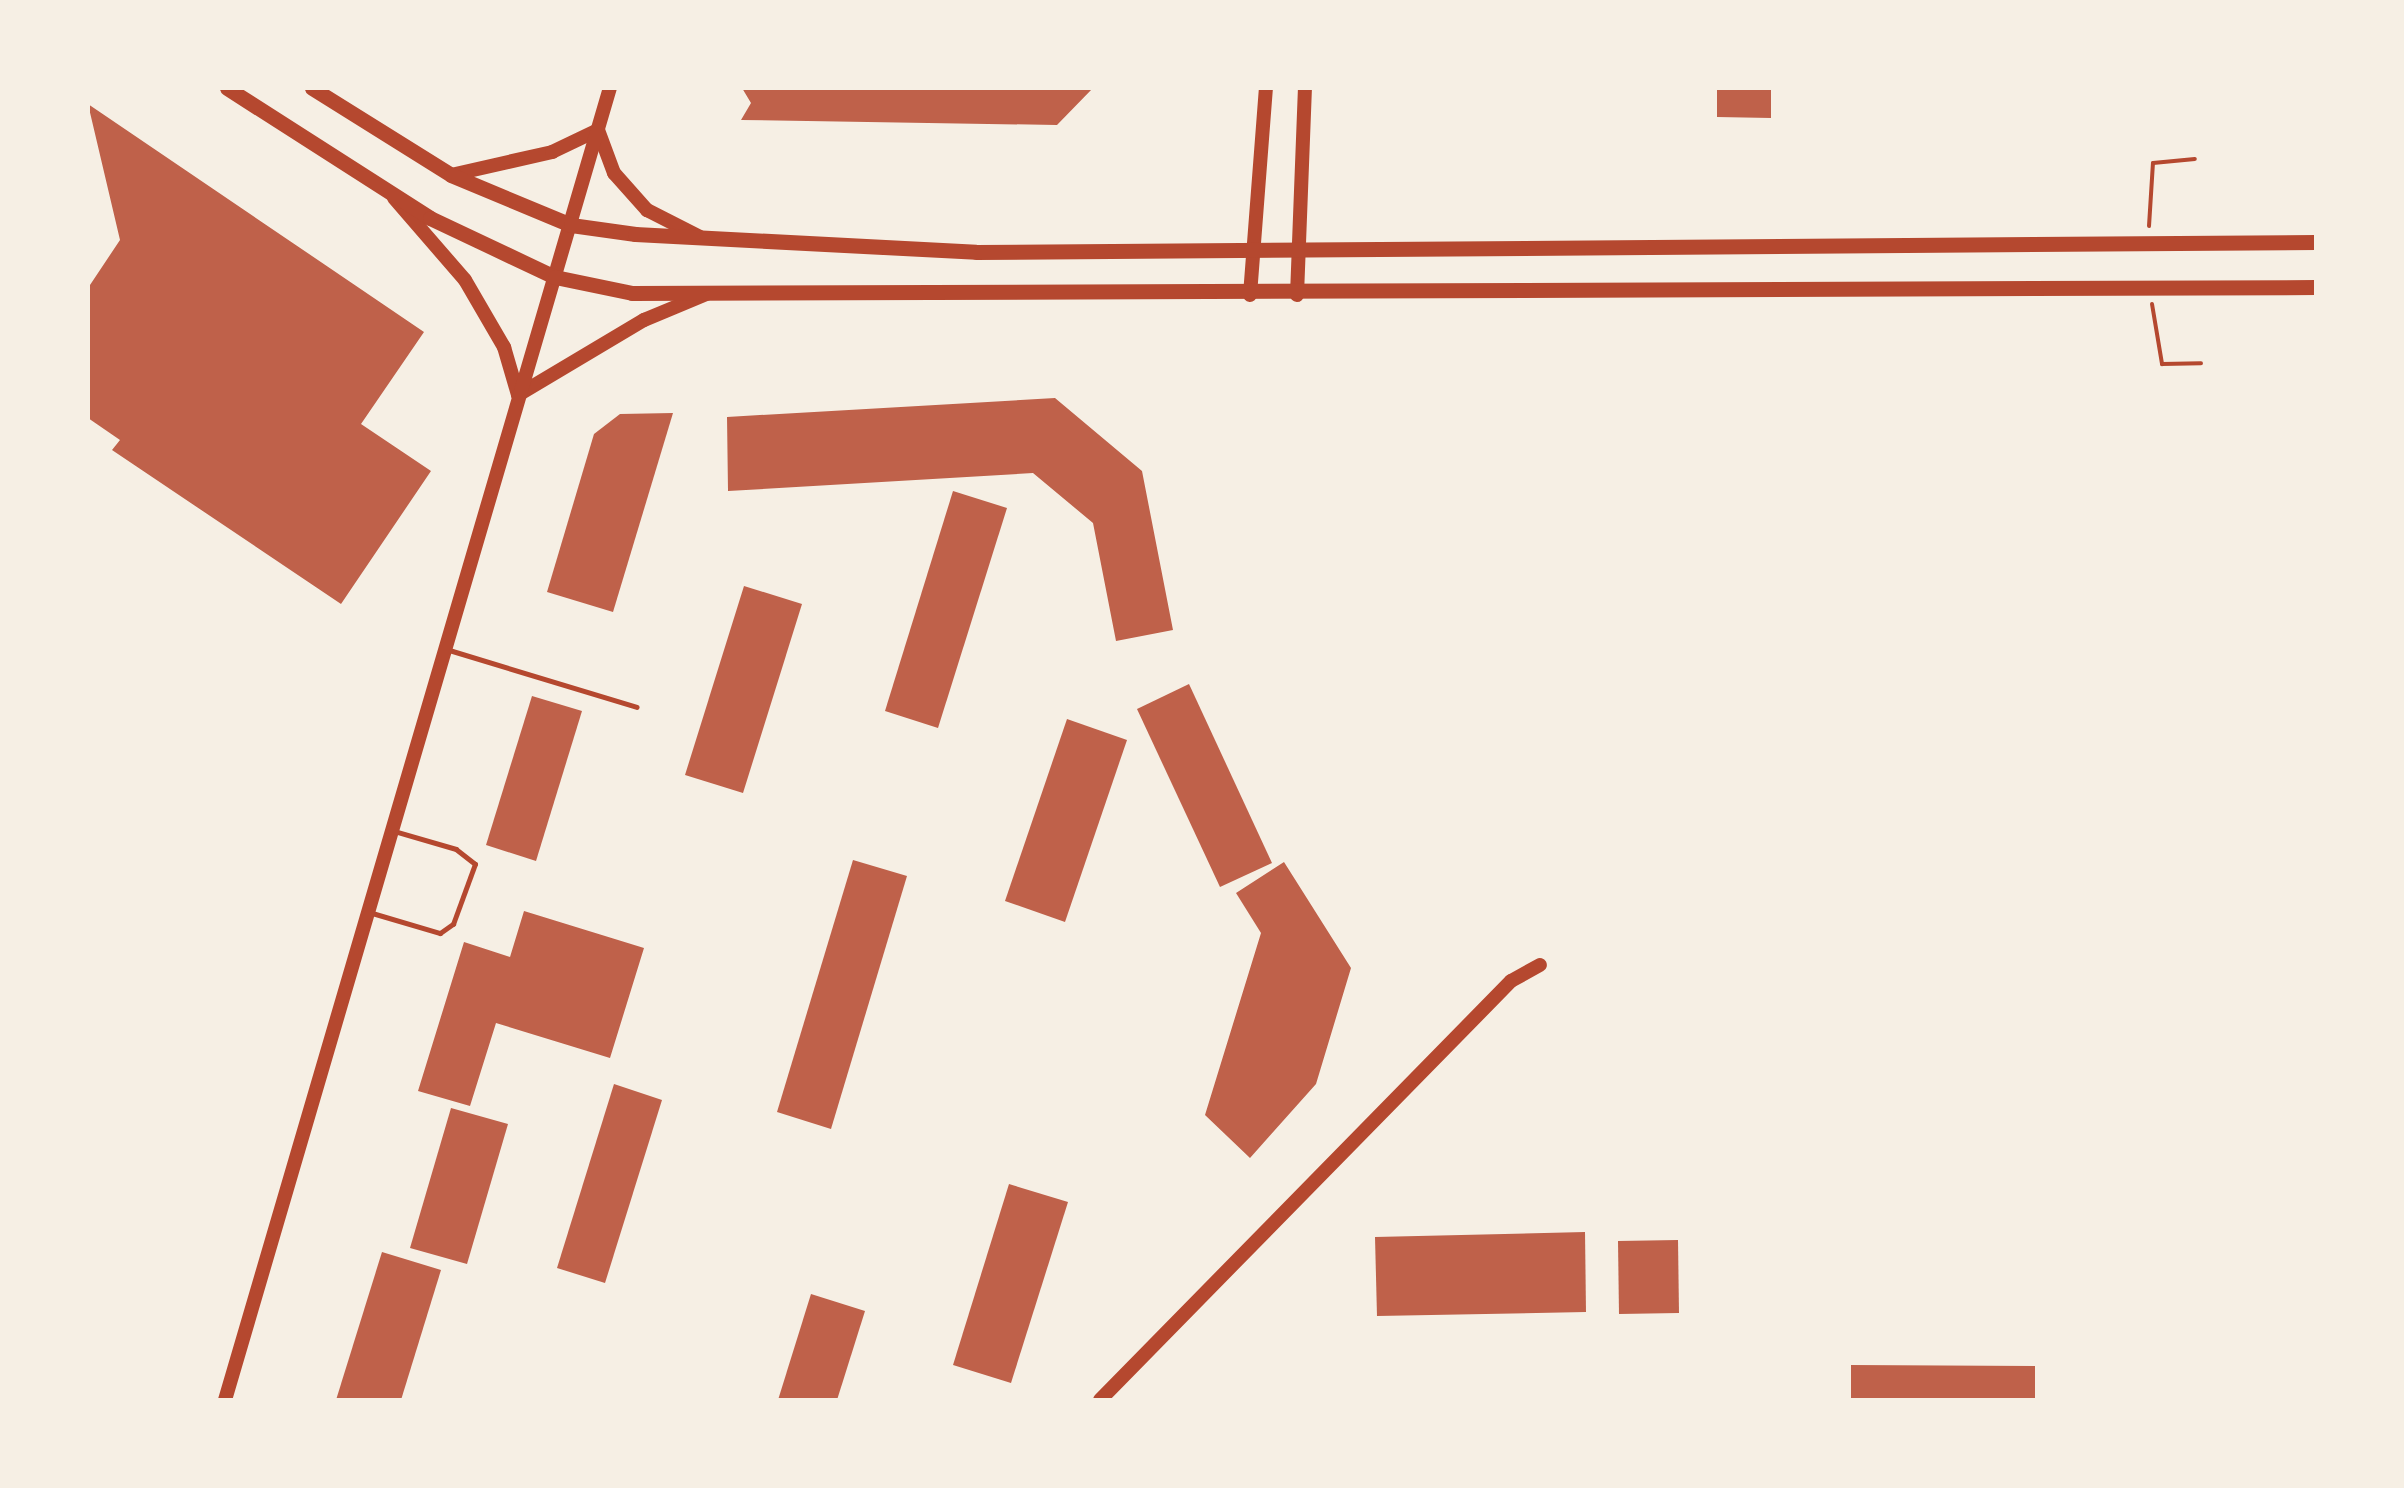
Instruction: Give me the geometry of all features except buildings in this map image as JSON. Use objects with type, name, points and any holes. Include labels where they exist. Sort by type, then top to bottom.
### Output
[{"type":"main road","points":[[227,88],[387,190],[554,277],[632,292],[1250,295],[2316,288]]},
{"type":"main road","points":[[312,88],[451,175],[571,225],[701,237],[976,252],[2316,242]]},
{"type":"main road","points":[[225,1400],[441,648],[610,88]]},
{"type":"main road","points":[[1250,295],[1250,251],[1266,88]]},
{"type":"main road","points":[[1297,294],[1304,88]]},
{"type":"main road","points":[[451,175],[552,152],[598,130]]},
{"type":"main road","points":[[598,130],[614,173],[647,210],[701,237]]},
{"type":"main road","points":[[387,190],[465,280],[504,346],[518,396]]},
{"type":"main road","points":[[518,396],[644,320],[710,293]]},
{"type":"main road","points":[[1100,1400],[1511,981],[1540,965]]},
{"type":"lane","points":[[441,648],[636,708]]},
{"type":"lane","points":[[365,911],[440,933],[453,924],[475,864],[456,849],[388,829]]},
{"type":"path","points":[[2148,244],[2153,163],[2195,158]]},
{"type":"path","points":[[2149,289],[2162,364],[2201,362]]}]
